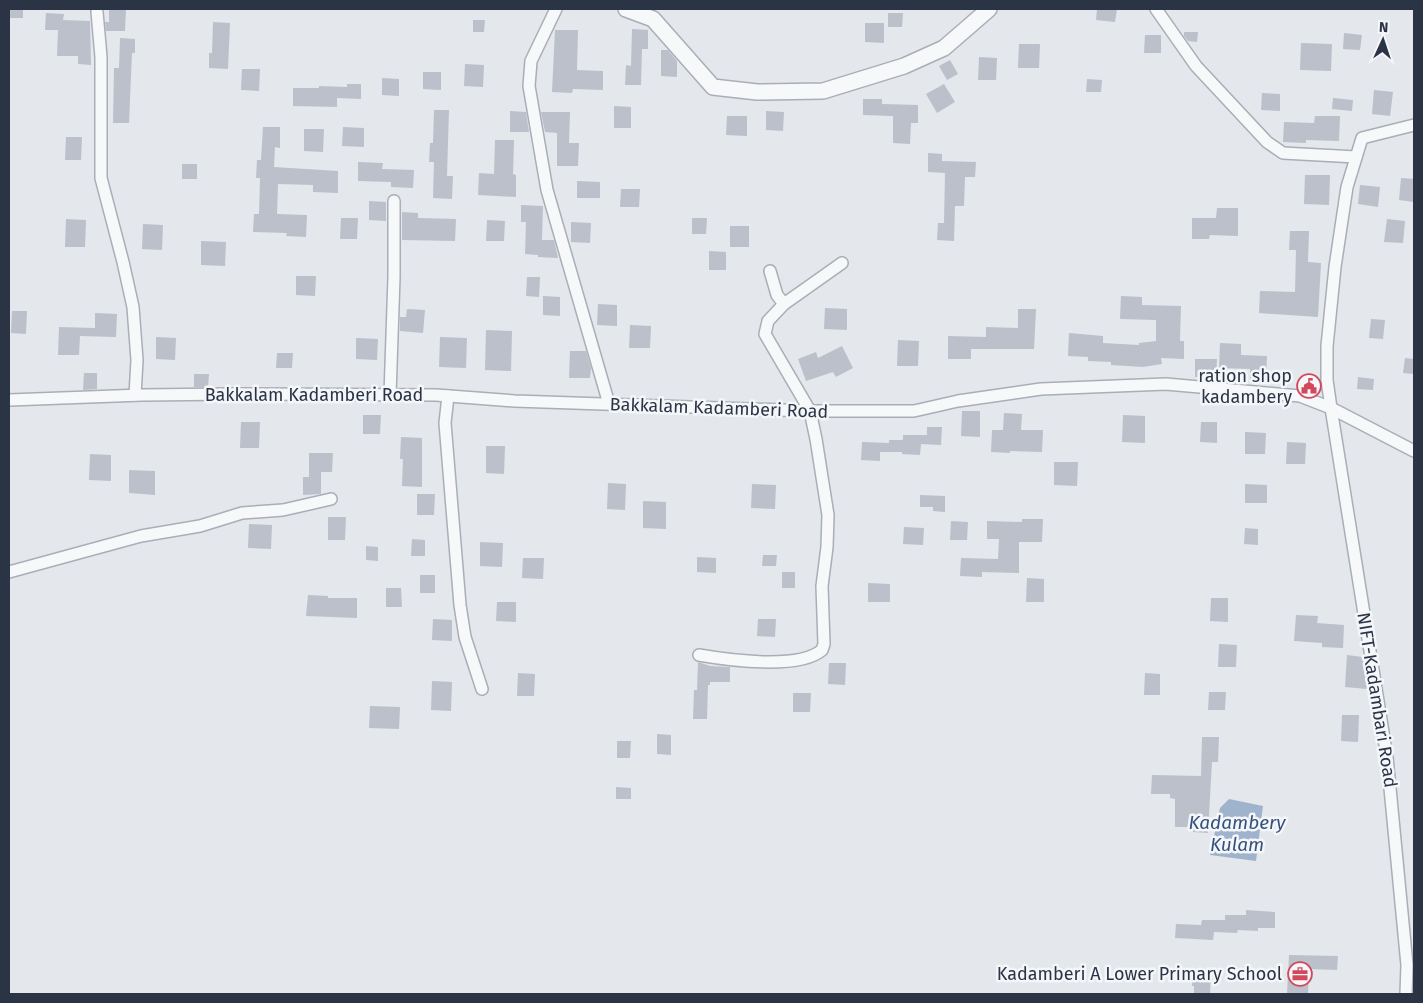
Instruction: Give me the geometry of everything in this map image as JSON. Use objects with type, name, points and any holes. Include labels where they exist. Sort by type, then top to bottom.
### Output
[{"type":"street","points":[[556,9],[531,61],[529,86],[547,190],[609,404]]},
{"type":"street","points":[[626,9],[653,19],[713,87],[758,92],[823,91],[904,66],[944,48],[989,9]]},
{"type":"street","points":[[1156,9],[1196,66],[1268,142],[1283,153],[1356,157]]},
{"type":"street","points":[[97,12],[101,57],[101,178],[133,307],[137,360],[135,395]]},
{"type":"street","name":"NIFT-Kadambari Road","points":[[1406,994],[1407,965],[1387,758],[1331,408],[1327,380],[1327,346],[1335,267],[1347,187],[1362,138],[1414,125]]},
{"type":"street","points":[[390,395],[394,277],[394,202]]},
{"type":"street","points":[[700,656],[769,663],[809,657],[822,650],[824,644],[822,586],[827,547],[828,515],[816,439],[810,411],[765,334],[768,321],[784,304],[842,263]]},
{"type":"street","points":[[770,270],[777,295],[784,304]]},
{"type":"street","name":"Bakkalam Kadamberi Road","points":[[9,400],[135,395],[390,395],[810,411],[914,411],[958,401],[1041,389],[1166,384],[1300,396],[1331,408],[1414,451]]},
{"type":"street","points":[[448,396],[445,423],[460,605],[465,636],[482,689]]},
{"type":"street","points":[[9,572],[141,536],[200,526],[242,513],[283,510],[331,499]]},
{"type":"water","name":"Kadambery Kulam","points":[[1229,799],[1263,806],[1256,861],[1210,855],[1220,808]]},
{"type":"building","points":[[9,9],[23,9],[23,18],[9,18]]},
{"type":"building","points":[[109,9],[126,9],[125,31],[106,31],[105,22],[109,22]]},
{"type":"building","points":[[1097,9],[1117,9],[1115,22],[1096,20]]},
{"type":"building","points":[[46,13],[64,14],[63,20],[90,21],[91,65],[78,64],[78,56],[57,56],[58,30],[45,30]]},
{"type":"building","points":[[888,13],[903,13],[902,27],[888,27]]},
{"type":"building","points":[[473,20],[485,20],[484,32],[473,32]]},
{"type":"building","points":[[213,22],[230,23],[228,69],[209,68],[209,53],[212,53]]},
{"type":"building","points":[[865,23],[884,23],[884,43],[865,42]]},
{"type":"building","points":[[632,29],[648,30],[648,49],[642,49],[641,85],[625,85],[626,65],[631,66]]},
{"type":"building","points":[[555,30],[578,30],[577,70],[603,71],[603,90],[573,89],[572,93],[552,92]]},
{"type":"building","points":[[1184,32],[1198,32],[1197,42],[1188,41],[1184,36]]},
{"type":"building","points":[[1344,33],[1362,35],[1360,50],[1343,49]]},
{"type":"building","points":[[1145,35],[1161,35],[1161,53],[1144,53]]},
{"type":"building","points":[[120,38],[135,39],[135,53],[132,53],[129,123],[113,123],[114,68],[119,68]]},
{"type":"building","points":[[1301,43],[1332,44],[1331,71],[1300,70]]},
{"type":"building","points":[[1019,44],[1040,44],[1039,68],[1018,68]]},
{"type":"building","points":[[661,50],[668,50],[677,61],[677,77],[661,76]]},
{"type":"building","points":[[979,57],[997,58],[996,80],[978,80]]},
{"type":"building","points":[[950,60],[958,74],[947,80],[939,66]]},
{"type":"building","points":[[465,64],[484,65],[483,87],[464,86]]},
{"type":"building","points":[[242,69],[260,69],[259,91],[241,90]]},
{"type":"building","points":[[423,72],[441,72],[441,90],[423,89]]},
{"type":"building","points":[[382,78],[399,79],[399,96],[382,95]]},
{"type":"building","points":[[1087,79],[1102,80],[1101,92],[1086,92]]},
{"type":"building","points":[[347,84],[361,84],[361,99],[337,98],[337,107],[293,106],[293,88],[319,88],[319,86],[347,87]]},
{"type":"building","points":[[944,84],[955,102],[937,113],[926,94]]},
{"type":"building","points":[[1374,90],[1393,92],[1390,116],[1372,114]]},
{"type":"building","points":[[1262,93],[1280,94],[1280,111],[1261,110]]},
{"type":"building","points":[[1333,98],[1353,100],[1352,111],[1332,109]]},
{"type":"building","points":[[863,99],[882,99],[882,104],[918,105],[918,123],[911,123],[910,144],[893,143],[893,116],[863,115]]},
{"type":"building","points":[[614,106],[631,107],[631,128],[614,128]]},
{"type":"building","points":[[434,110],[449,110],[447,176],[453,176],[452,199],[433,198],[434,162],[429,162],[430,143],[433,143]]},
{"type":"building","points":[[510,111],[526,112],[529,132],[510,132]]},
{"type":"building","points":[[766,111],[784,112],[783,131],[766,130]]},
{"type":"building","points":[[541,112],[570,112],[569,143],[579,143],[578,166],[557,166],[557,133],[545,132]]},
{"type":"building","points":[[727,116],[747,116],[747,136],[726,135]]},
{"type":"building","points":[[1315,116],[1340,116],[1339,141],[1306,140],[1306,143],[1283,142],[1284,122],[1314,123]]},
{"type":"building","points":[[263,127],[280,127],[280,148],[275,147],[274,167],[338,171],[338,193],[313,192],[313,185],[278,184],[277,214],[307,215],[306,237],[286,236],[287,233],[253,232],[254,214],[259,214],[260,178],[256,178],[257,160],[261,160]]},
{"type":"building","points":[[343,127],[364,128],[364,147],[342,146]]},
{"type":"building","points":[[304,129],[324,129],[323,152],[304,151]]},
{"type":"building","points":[[66,137],[82,137],[81,160],[65,160]]},
{"type":"building","points":[[495,140],[514,140],[513,174],[516,175],[516,197],[478,195],[479,173],[494,174]]},
{"type":"building","points":[[928,153],[942,154],[942,161],[976,162],[975,177],[965,177],[964,206],[955,206],[954,241],[937,240],[938,223],[944,223],[945,173],[928,172]]},
{"type":"building","points":[[358,162],[383,163],[382,169],[414,170],[413,188],[391,187],[391,182],[358,181]]},
{"type":"building","points":[[182,164],[197,164],[197,179],[182,179]]},
{"type":"building","points":[[1305,175],[1330,175],[1329,205],[1304,204]]},
{"type":"building","points":[[1401,178],[1414,179],[1414,202],[1399,200]]},
{"type":"building","points":[[577,181],[600,182],[600,198],[577,198]]},
{"type":"building","points":[[1360,185],[1380,187],[1378,207],[1358,204]]},
{"type":"building","points":[[621,189],[640,189],[639,207],[620,207]]},
{"type":"building","points":[[369,201],[386,202],[386,221],[369,220]]},
{"type":"building","points":[[521,205],[543,206],[542,240],[554,240],[558,258],[525,254],[526,222],[521,222]]},
{"type":"building","points":[[1217,208],[1238,208],[1238,236],[1210,235],[1209,239],[1192,239],[1192,218],[1216,218]]},
{"type":"building","points":[[402,212],[418,213],[418,218],[456,219],[455,241],[402,240]]},
{"type":"building","points":[[341,218],[358,218],[357,239],[340,239]]},
{"type":"building","points":[[692,218],[707,218],[706,234],[692,234]]},
{"type":"building","points":[[66,219],[86,220],[85,247],[65,247]]},
{"type":"building","points":[[1387,219],[1405,221],[1403,243],[1384,242]]},
{"type":"building","points":[[487,220],[505,221],[504,241],[486,241]]},
{"type":"building","points":[[571,222],[591,223],[590,243],[571,242]]},
{"type":"building","points":[[143,224],[163,225],[162,250],[142,249]]},
{"type":"building","points":[[730,226],[749,226],[749,247],[730,247]]},
{"type":"building","points":[[1290,231],[1309,231],[1308,262],[1321,263],[1318,317],[1259,313],[1260,291],[1295,292],[1296,250],[1289,250]]},
{"type":"building","points":[[201,241],[226,242],[225,266],[201,265]]},
{"type":"building","points":[[709,251],[726,252],[726,270],[709,270]]},
{"type":"building","points":[[296,276],[316,276],[315,296],[296,295]]},
{"type":"building","points":[[527,277],[540,277],[539,297],[526,296]]},
{"type":"building","points":[[543,296],[560,297],[560,316],[543,315]]},
{"type":"building","points":[[1121,296],[1142,297],[1142,305],[1181,306],[1180,341],[1184,341],[1184,359],[1161,358],[1162,364],[1143,367],[1111,365],[1111,362],[1088,361],[1088,357],[1068,356],[1069,333],[1103,336],[1103,343],[1139,345],[1139,343],[1156,341],[1156,320],[1120,319]]},
{"type":"building","points":[[598,304],[617,305],[617,326],[597,325]]},
{"type":"building","points":[[825,308],[847,309],[847,330],[824,329]]},
{"type":"building","points":[[407,309],[425,310],[423,333],[400,331],[400,317],[406,317]]},
{"type":"building","points":[[1018,309],[1036,309],[1034,349],[971,349],[971,359],[948,359],[948,336],[986,337],[986,327],[1018,328]]},
{"type":"building","points":[[12,311],[27,311],[26,334],[11,333]]},
{"type":"building","points":[[95,313],[117,314],[116,337],[80,336],[79,355],[58,355],[59,327],[95,328]]},
{"type":"building","points":[[1371,319],[1385,320],[1383,339],[1369,338]]},
{"type":"building","points":[[630,325],[651,326],[650,348],[629,348]]},
{"type":"building","points":[[486,330],[512,331],[511,371],[485,370]]},
{"type":"building","points":[[156,337],[176,338],[175,360],[156,359]]},
{"type":"building","points":[[440,337],[467,338],[466,368],[439,367]]},
{"type":"building","points":[[356,338],[378,339],[377,360],[356,359]]},
{"type":"building","points":[[898,340],[919,341],[918,366],[897,366]]},
{"type":"building","points":[[1220,343],[1241,344],[1241,355],[1267,356],[1266,380],[1250,379],[1250,369],[1219,368]]},
{"type":"building","points":[[842,346],[853,368],[836,377],[833,372],[806,381],[798,359],[816,352],[818,358]]},
{"type":"building","points":[[570,351],[586,351],[591,368],[590,378],[569,378]]},
{"type":"building","points":[[277,353],[293,353],[292,368],[276,368]]},
{"type":"building","points":[[1405,358],[1414,359],[1414,374],[1403,373]]},
{"type":"building","points":[[1195,359],[1217,359],[1216,377],[1195,377]]},
{"type":"building","points":[[84,373],[97,373],[97,389],[83,390]]},
{"type":"building","points":[[194,374],[209,374],[208,387],[194,387]]},
{"type":"building","points":[[1358,377],[1374,379],[1373,390],[1357,389]]},
{"type":"building","points":[[962,411],[980,411],[980,437],[961,436]]},
{"type":"building","points":[[1004,413],[1022,414],[1021,430],[1043,430],[1042,452],[991,452],[992,430],[1003,430]]},
{"type":"building","points":[[363,415],[381,415],[380,434],[363,434]]},
{"type":"building","points":[[1123,415],[1145,416],[1145,443],[1122,442]]},
{"type":"building","points":[[241,422],[260,422],[259,448],[240,448]]},
{"type":"building","points":[[1201,422],[1217,422],[1217,443],[1200,442]]},
{"type":"building","points":[[927,427],[942,427],[941,445],[921,444],[920,455],[902,454],[902,452],[880,452],[880,461],[861,460],[862,442],[889,443],[889,440],[903,440],[903,435],[927,435]]},
{"type":"building","points":[[1245,432],[1266,433],[1265,454],[1245,454]]},
{"type":"building","points":[[401,437],[422,438],[422,487],[402,486],[403,459],[400,459]]},
{"type":"building","points":[[1287,442],[1306,443],[1305,464],[1286,464]]},
{"type":"building","points":[[486,446],[505,446],[504,474],[486,473]]},
{"type":"building","points":[[309,453],[333,453],[332,472],[321,472],[321,494],[303,495],[303,477],[309,477]]},
{"type":"building","points":[[90,454],[111,455],[111,481],[89,480]]},
{"type":"building","points":[[1054,462],[1078,462],[1077,486],[1054,485]]},
{"type":"building","points":[[129,470],[155,471],[155,495],[129,493]]},
{"type":"building","points":[[608,483],[626,484],[625,510],[607,509]]},
{"type":"building","points":[[752,484],[776,485],[775,509],[751,508]]},
{"type":"building","points":[[1245,484],[1267,485],[1267,503],[1245,503]]},
{"type":"building","points":[[417,494],[435,494],[434,515],[417,515]]},
{"type":"building","points":[[920,495],[945,496],[945,512],[933,511],[933,507],[920,507]]},
{"type":"building","points":[[643,501],[666,502],[666,529],[643,528]]},
{"type":"building","points":[[328,517],[346,517],[345,540],[328,540]]},
{"type":"building","points":[[1022,519],[1043,519],[1042,542],[1019,542],[1019,573],[982,572],[982,577],[960,576],[961,558],[998,559],[999,539],[987,539],[987,521],[1022,522]]},
{"type":"building","points":[[951,521],[968,522],[967,540],[950,540]]},
{"type":"building","points":[[249,524],[272,525],[271,549],[248,548]]},
{"type":"building","points":[[904,527],[924,528],[923,545],[903,544]]},
{"type":"building","points":[[1245,528],[1258,529],[1258,545],[1244,544]]},
{"type":"building","points":[[412,539],[425,540],[425,556],[411,556]]},
{"type":"building","points":[[480,542],[503,543],[502,567],[480,566]]},
{"type":"building","points":[[366,546],[378,547],[378,561],[366,560]]},
{"type":"building","points":[[763,555],[777,555],[776,566],[762,566]]},
{"type":"building","points":[[697,557],[716,558],[716,573],[697,572]]},
{"type":"building","points":[[523,558],[544,558],[543,579],[522,578]]},
{"type":"building","points":[[782,572],[795,572],[795,588],[782,588]]},
{"type":"building","points":[[420,575],[435,575],[435,593],[420,593]]},
{"type":"building","points":[[1027,578],[1044,579],[1044,602],[1026,602]]},
{"type":"building","points":[[868,583],[890,584],[890,602],[868,602]]},
{"type":"building","points":[[386,588],[401,588],[402,607],[386,607]]},
{"type":"building","points":[[308,595],[328,596],[328,598],[357,598],[357,618],[306,616]]},
{"type":"building","points":[[1211,598],[1228,598],[1228,622],[1210,621]]},
{"type":"building","points":[[497,602],[516,602],[516,622],[496,621]]},
{"type":"building","points":[[1296,615],[1318,616],[1317,623],[1344,625],[1343,648],[1322,647],[1322,643],[1294,641]]},
{"type":"building","points":[[433,619],[452,620],[452,641],[432,640]]},
{"type":"building","points":[[758,619],[776,619],[775,637],[757,636]]},
{"type":"building","points":[[1219,644],[1237,645],[1236,667],[1218,667]]},
{"type":"building","points":[[1347,655],[1363,657],[1367,689],[1345,687]]},
{"type":"building","points":[[698,662],[710,666],[730,667],[730,682],[710,682],[710,685],[708,685],[707,719],[693,719],[694,690],[697,690]]},
{"type":"building","points":[[829,663],[846,663],[845,685],[828,684]]},
{"type":"building","points":[[518,673],[535,674],[534,696],[517,696]]},
{"type":"building","points":[[1145,673],[1160,674],[1160,695],[1144,695]]},
{"type":"building","points":[[432,681],[452,682],[451,711],[431,710]]},
{"type":"building","points":[[1209,692],[1226,692],[1225,710],[1208,710]]},
{"type":"building","points":[[793,693],[811,693],[810,712],[793,712]]},
{"type":"building","points":[[370,706],[400,707],[399,729],[369,728]]},
{"type":"building","points":[[1342,715],[1359,715],[1358,742],[1341,741]]},
{"type":"building","points":[[657,734],[671,735],[671,755],[657,754]]},
{"type":"building","points":[[1202,737],[1219,737],[1218,762],[1212,762],[1208,833],[1193,832],[1193,827],[1175,827],[1175,799],[1170,798],[1170,794],[1151,794],[1152,775],[1201,776]]},
{"type":"building","points":[[617,741],[631,741],[630,758],[617,758]]},
{"type":"building","points":[[616,787],[631,788],[631,799],[616,799]]},
{"type":"building","points":[[1246,910],[1275,912],[1275,928],[1258,928],[1258,931],[1238,930],[1237,933],[1214,932],[1213,940],[1175,938],[1176,924],[1201,925],[1202,920],[1225,920],[1225,915],[1246,915]]},
{"type":"building","points":[[1289,955],[1338,956],[1337,970],[1309,969],[1308,994],[1287,994]]},
{"type":"building","points":[[1193,969],[1211,970],[1210,994],[1194,994],[1194,986],[1192,986]]},
{"type":"place","name":"ration shop kadambery","points":[[1309,386]]},
{"type":"place","name":"Kadamberi A Lower Primary School","points":[[1300,974]]}]
